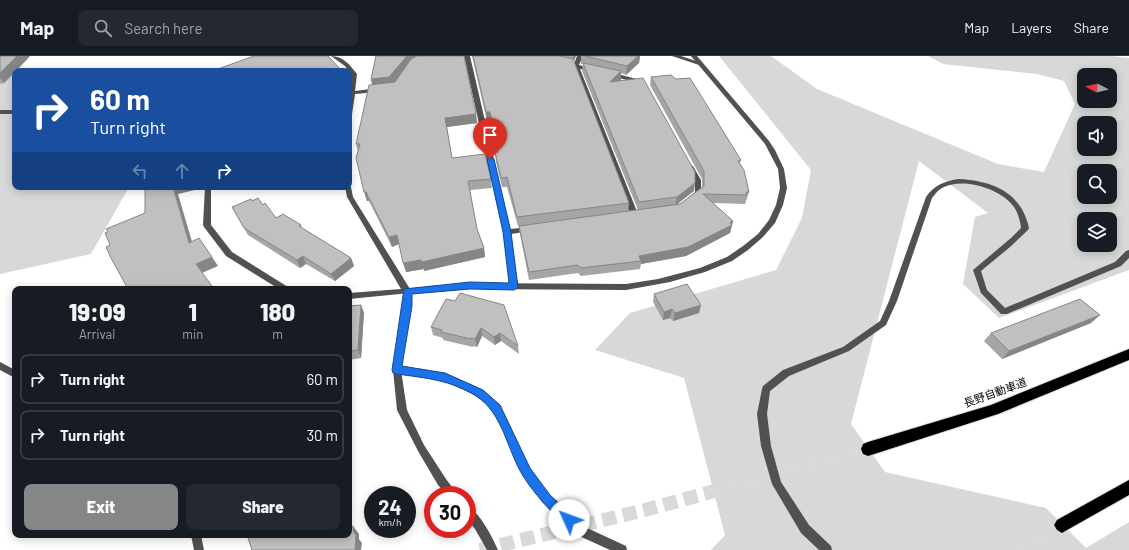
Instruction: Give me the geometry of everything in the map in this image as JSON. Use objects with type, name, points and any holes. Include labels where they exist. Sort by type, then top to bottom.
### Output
[{"type":"highway","name":"長野自動車道","points":[[868,449],[994,410],[1129,354]]},
{"type":"highway","points":[[1062,525],[1129,487]]},
{"type":"street","points":[[334,56],[350,68]]},
{"type":"street","points":[[467,56],[507,232],[514,287]]},
{"type":"street","points":[[580,56],[576,66],[638,214],[626,215]]},
{"type":"street","points":[[352,296],[470,286],[626,287],[660,281],[712,267],[733,256],[753,242],[769,226],[777,214],[783,195],[783,180],[777,160],[772,150],[697,59],[674,56]]},
{"type":"street","points":[[563,63],[599,72]]},
{"type":"street","points":[[352,71],[354,74],[352,93],[387,89]]},
{"type":"street","points":[[606,73],[644,82],[648,89]]},
{"type":"street","points":[[0,112],[12,112]]},
{"type":"street","points":[[686,159],[698,180],[698,193],[688,201]]},
{"type":"street","points":[[827,550],[805,529],[777,484],[766,446],[762,414],[766,389],[786,373],[846,349],[883,323],[893,301],[929,197],[935,190],[944,184],[957,182],[968,181],[985,185],[1001,192],[1013,200],[1022,214],[1024,228],[1014,241],[994,255],[977,270],[984,290],[1004,312],[1118,264],[1129,253]]},
{"type":"street","points":[[208,190],[207,225],[229,254],[280,286]]},
{"type":"street","points":[[349,190],[350,197],[408,291],[397,370],[402,410],[421,448],[445,486]]},
{"type":"street","points":[[507,232],[539,228]]},
{"type":"street","points":[[0,366],[12,372]]},
{"type":"street","points":[[397,370],[445,377],[480,393],[497,408],[526,472],[546,498],[581,531],[622,550]]},
{"type":"street","points":[[476,522],[493,550]]},
{"type":"street","points":[[197,538],[199,550]]},
{"type":"shaded area","points":[[719,56],[771,56],[817,89],[998,164],[1044,172],[1075,104],[1064,81],[1037,74],[943,64],[928,56],[1111,56],[1129,58],[1129,270],[999,318],[963,284],[975,217],[988,213],[919,161],[851,424],[885,472],[1046,508],[1086,548],[1129,522],[1129,550],[711,550],[725,535],[684,378],[595,350],[630,313],[776,270],[802,218],[811,170]]},
{"type":"shaded area","points":[[12,75],[12,190],[127,190],[91,254],[0,274],[0,76]]},
{"type":"building","points":[[0,56],[17,56],[0,73]]},
{"type":"building","points":[[254,56],[328,56],[339,68],[221,68]]},
{"type":"building","points":[[376,56],[407,56],[389,77],[371,79]]},
{"type":"building","points":[[417,56],[464,56],[476,114],[445,118],[452,158],[485,154],[491,179],[468,181],[477,229],[484,248],[422,262],[421,260],[403,263],[397,235],[389,237],[366,192],[364,192],[356,158],[360,144],[356,144],[369,85],[395,82],[411,59]]},
{"type":"building","points":[[473,56],[560,56],[573,59],[629,203],[517,217],[507,177],[501,178],[495,152],[498,152],[490,112],[486,112]]},
{"type":"building","points":[[585,56],[638,56],[627,66]]},
{"type":"building","points":[[583,63],[621,71],[610,82],[643,78],[695,172],[695,183],[677,197],[639,202]]},
{"type":"building","points":[[671,75],[676,79],[690,78],[741,160],[738,161],[744,170],[749,192],[746,192],[747,195],[703,194],[733,221],[730,222],[732,225],[688,247],[639,256],[641,261],[581,268],[578,265],[529,272],[519,226],[680,204],[704,186],[704,171],[651,77]]},
{"type":"building","points":[[145,190],[174,190],[189,243],[199,238],[212,257],[196,264],[212,286],[126,286],[106,247],[110,245],[105,233],[108,232],[106,229],[145,213]]},
{"type":"building","points":[[258,198],[263,205],[265,203],[276,218],[283,214],[301,225],[299,226],[351,258],[331,274],[303,256],[297,260],[244,228],[232,207],[251,199],[252,201]]},
{"type":"building","points":[[687,284],[701,305],[675,313],[672,309],[664,312],[654,294]]},
{"type":"building","points":[[460,293],[504,305],[518,346],[500,333],[494,337],[481,328],[475,339],[471,339],[441,332],[442,330],[431,327],[446,299],[455,301]]},
{"type":"building","points":[[1080,299],[1100,315],[1009,351],[991,333]]},
{"type":"building","points":[[361,305],[358,350],[352,351],[352,306]]},
{"type":"building","points":[[352,526],[356,535],[355,550],[252,550],[248,538],[352,538]]},
{"type":"tunnel","points":[[480,550],[645,510],[868,449]]},
{"type":"tunnel","points":[[1015,550],[1062,525]]},
{"type":"route","points":[[490,159],[507,232],[514,287],[470,286],[408,291],[397,370],[445,377],[480,393],[497,408],[526,472],[546,498],[569,520]]}]
